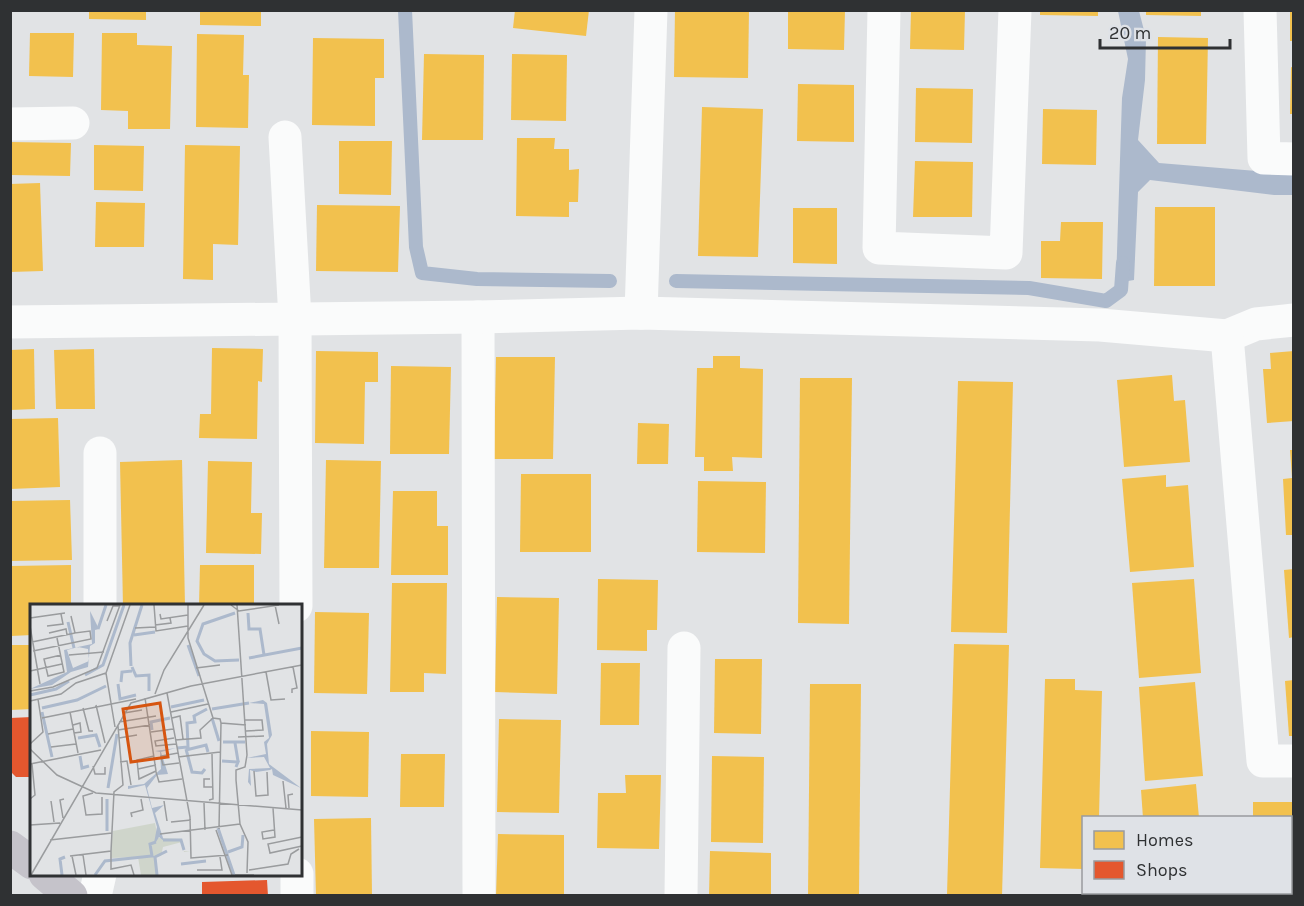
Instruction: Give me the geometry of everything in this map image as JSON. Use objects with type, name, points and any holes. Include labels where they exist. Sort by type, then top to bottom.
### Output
[{"type":"main road","points":[[10,847],[30,862]]},
{"type":"main road","points":[[47,876],[71,896]]},
{"type":"street","points":[[641,313],[651,10]]},
{"type":"street","points":[[884,10],[879,248],[1006,253],[1015,10]]},
{"type":"street","points":[[1260,10],[1264,158],[1293,159]]},
{"type":"street","points":[[10,124],[74,123]]},
{"type":"street","points":[[285,137],[295,319],[296,604]]},
{"type":"street","points":[[10,322],[641,313],[1100,325],[1227,336],[1257,324],[1293,320]]},
{"type":"street","points":[[478,317],[479,896]]},
{"type":"street","points":[[1227,336],[1263,761],[1293,761]]},
{"type":"street","points":[[100,453],[100,604]]},
{"type":"street","points":[[681,896],[684,648]]},
{"type":"street","points":[[95,896],[99,876]]},
{"type":"street","points":[[297,876],[297,896]]},
{"type":"water","points":[[1118,11],[1139,11],[1146,38],[1145,80],[1138,140],[1159,163],[1293,174],[1293,195],[1274,195],[1150,180],[1138,192],[1134,280],[1116,283],[1122,98],[1128,59]]},
{"type":"building: Homes","points":[[89,10],[146,10],[146,20],[89,19]]},
{"type":"building: Homes","points":[[200,10],[261,10],[261,26],[200,25]]},
{"type":"building: Homes","points":[[515,10],[589,10],[586,36],[513,28]]},
{"type":"building: Homes","points":[[675,10],[749,10],[748,78],[674,77]]},
{"type":"building: Homes","points":[[788,10],[845,10],[844,50],[788,49]]},
{"type":"building: Homes","points":[[911,10],[965,10],[964,50],[910,49]]},
{"type":"building: Homes","points":[[1040,10],[1098,10],[1098,16],[1040,15]]},
{"type":"building: Homes","points":[[1146,10],[1201,10],[1201,16],[1146,15]]},
{"type":"building: Homes","points":[[1290,10],[1294,10],[1294,41],[1290,41]]},
{"type":"building: Homes","points":[[30,33],[74,33],[73,77],[29,76]]},
{"type":"building: Homes","points":[[102,33],[137,33],[137,45],[172,46],[170,129],[128,129],[128,111],[101,110]]},
{"type":"building: Homes","points":[[197,34],[244,35],[243,75],[249,75],[248,128],[196,127]]},
{"type":"building: Homes","points":[[1158,37],[1208,38],[1206,144],[1157,144]]},
{"type":"building: Homes","points":[[313,38],[384,39],[384,78],[375,78],[375,126],[312,125]]},
{"type":"building: Homes","points":[[424,54],[484,55],[483,140],[422,140]]},
{"type":"building: Homes","points":[[512,54],[567,55],[566,121],[511,120]]},
{"type":"building: Homes","points":[[1291,67],[1294,68],[1294,114],[1290,114]]},
{"type":"building: Homes","points":[[798,84],[854,85],[854,142],[797,141]]},
{"type":"building: Homes","points":[[916,88],[973,89],[972,143],[915,142]]},
{"type":"building: Homes","points":[[702,107],[763,109],[758,257],[698,256]]},
{"type":"building: Homes","points":[[1043,109],[1097,110],[1096,165],[1042,164]]},
{"type":"building: Homes","points":[[517,138],[555,138],[554,149],[569,149],[569,170],[579,169],[578,202],[569,202],[569,217],[516,216]]},
{"type":"building: Homes","points":[[339,141],[392,141],[391,195],[339,194]]},
{"type":"building: Homes","points":[[10,142],[71,143],[70,176],[10,175]]},
{"type":"building: Homes","points":[[94,145],[144,146],[143,191],[94,190]]},
{"type":"building: Homes","points":[[185,145],[240,146],[238,245],[213,244],[213,280],[183,279]]},
{"type":"building: Homes","points":[[915,161],[973,162],[972,217],[913,217]]},
{"type":"building: Homes","points":[[40,183],[43,271],[10,272],[10,184]]},
{"type":"building: Homes","points":[[96,202],[145,203],[144,247],[95,247]]},
{"type":"building: Homes","points":[[317,205],[400,206],[398,272],[316,271]]},
{"type":"building: Homes","points":[[1155,207],[1215,207],[1215,286],[1154,286]]},
{"type":"building: Homes","points":[[793,208],[837,208],[837,264],[793,263]]},
{"type":"building: Homes","points":[[1061,222],[1103,222],[1102,279],[1041,278],[1041,241],[1060,241]]},
{"type":"building: Homes","points":[[212,348],[263,349],[262,382],[258,381],[257,439],[199,438],[200,414],[211,414]]},
{"type":"building: Homes","points":[[34,349],[35,409],[10,410],[10,350]]},
{"type":"building: Homes","points":[[94,349],[95,409],[56,409],[54,350]]},
{"type":"building: Homes","points":[[316,351],[378,352],[378,382],[365,382],[364,444],[315,443]]},
{"type":"building: Homes","points":[[1294,351],[1294,421],[1267,423],[1263,369],[1271,369],[1270,353]]},
{"type":"building: Homes","points":[[713,356],[740,356],[740,368],[763,369],[762,458],[732,457],[733,471],[704,471],[704,457],[695,457],[697,368],[713,368]]},
{"type":"building: Homes","points":[[496,357],[555,357],[553,459],[494,459]]},
{"type":"building: Homes","points":[[391,366],[451,367],[449,454],[390,454]]},
{"type":"building: Homes","points":[[1172,375],[1174,401],[1185,400],[1190,462],[1124,467],[1117,380]]},
{"type":"building: Homes","points":[[800,378],[852,378],[849,624],[798,623]]},
{"type":"building: Homes","points":[[958,381],[1013,382],[1007,633],[951,632]]},
{"type":"building: Homes","points":[[58,418],[60,487],[10,489],[10,419]]},
{"type":"building: Homes","points":[[638,423],[669,424],[668,464],[637,464]]},
{"type":"building: Homes","points":[[1290,450],[1294,450],[1294,535],[1286,535],[1283,479],[1292,478]]},
{"type":"building: Homes","points":[[182,460],[185,604],[123,604],[120,462]]},
{"type":"building: Homes","points":[[326,460],[381,461],[379,568],[324,568]]},
{"type":"building: Homes","points":[[208,461],[252,462],[251,513],[262,513],[261,554],[206,553]]},
{"type":"building: Homes","points":[[521,474],[591,474],[591,552],[520,552]]},
{"type":"building: Homes","points":[[1166,475],[1166,487],[1188,485],[1194,567],[1130,572],[1122,479]]},
{"type":"building: Homes","points":[[698,481],[766,482],[765,553],[697,552]]},
{"type":"building: Homes","points":[[393,491],[437,491],[437,526],[448,526],[448,575],[391,575]]},
{"type":"building: Homes","points":[[70,500],[72,560],[10,561],[10,501]]},
{"type":"building: Homes","points":[[71,565],[71,604],[30,604],[30,635],[11,636],[10,566]]},
{"type":"building: Homes","points":[[200,565],[254,565],[254,604],[199,604]]},
{"type":"building: Homes","points":[[1294,569],[1294,637],[1289,638],[1284,570]]},
{"type":"building: Homes","points":[[598,579],[658,580],[657,630],[647,630],[647,651],[597,650]]},
{"type":"building: Homes","points":[[1194,579],[1201,673],[1139,678],[1132,583]]},
{"type":"building: Homes","points":[[392,583],[447,583],[446,674],[424,673],[424,692],[390,692]]},
{"type":"building: Homes","points":[[497,597],[559,598],[557,694],[495,692]]},
{"type":"building: Homes","points":[[315,612],[369,613],[367,694],[314,693]]},
{"type":"building: Homes","points":[[954,644],[1009,645],[1002,896],[947,895]]},
{"type":"building: Homes","points":[[11,645],[30,645],[30,709],[10,710]]},
{"type":"building: Homes","points":[[715,659],[762,659],[761,734],[714,733]]},
{"type":"building: Homes","points":[[601,663],[640,663],[639,725],[600,725]]},
{"type":"building: Homes","points":[[1045,679],[1075,679],[1075,690],[1102,691],[1099,816],[1082,816],[1082,869],[1040,868]]},
{"type":"building: Homes","points":[[1294,680],[1294,736],[1289,736],[1285,681]]},
{"type":"building: Homes","points":[[1195,682],[1203,776],[1145,781],[1139,687]]},
{"type":"building: Homes","points":[[810,684],[861,684],[859,896],[808,896]]},
{"type":"building: Homes","points":[[499,719],[561,720],[559,813],[497,812]]},
{"type":"building: Homes","points":[[311,731],[369,732],[368,797],[311,796]]},
{"type":"building: Homes","points":[[401,754],[445,754],[444,807],[400,807]]},
{"type":"building: Homes","points":[[712,756],[764,757],[763,843],[711,842]]},
{"type":"building: Homes","points":[[625,775],[661,775],[659,849],[597,848],[598,793],[626,793]]},
{"type":"building: Homes","points":[[1196,784],[1199,816],[1143,816],[1141,790]]},
{"type":"building: Homes","points":[[1253,802],[1294,802],[1294,869],[1292,869],[1292,816],[1253,816]]},
{"type":"building: Homes","points":[[371,818],[372,896],[316,896],[314,819]]},
{"type":"building: Homes","points":[[498,834],[564,835],[564,896],[496,896]]},
{"type":"building: Homes","points":[[710,851],[771,853],[771,896],[709,896]]},
{"type":"building: Homes","points":[[1154,894],[1235,894],[1235,896],[1154,896]]},
{"type":"building: Shops","points":[[30,717],[30,777],[16,777],[10,771],[10,718]]},
{"type":"building: Shops","points":[[267,880],[268,896],[202,896],[202,882]]},
{"type":"waterway","points":[[405,10],[416,247],[422,273],[477,279],[610,281]]},
{"type":"waterway","points":[[676,281],[1029,288],[1106,301],[1121,290],[1123,263]]}]
